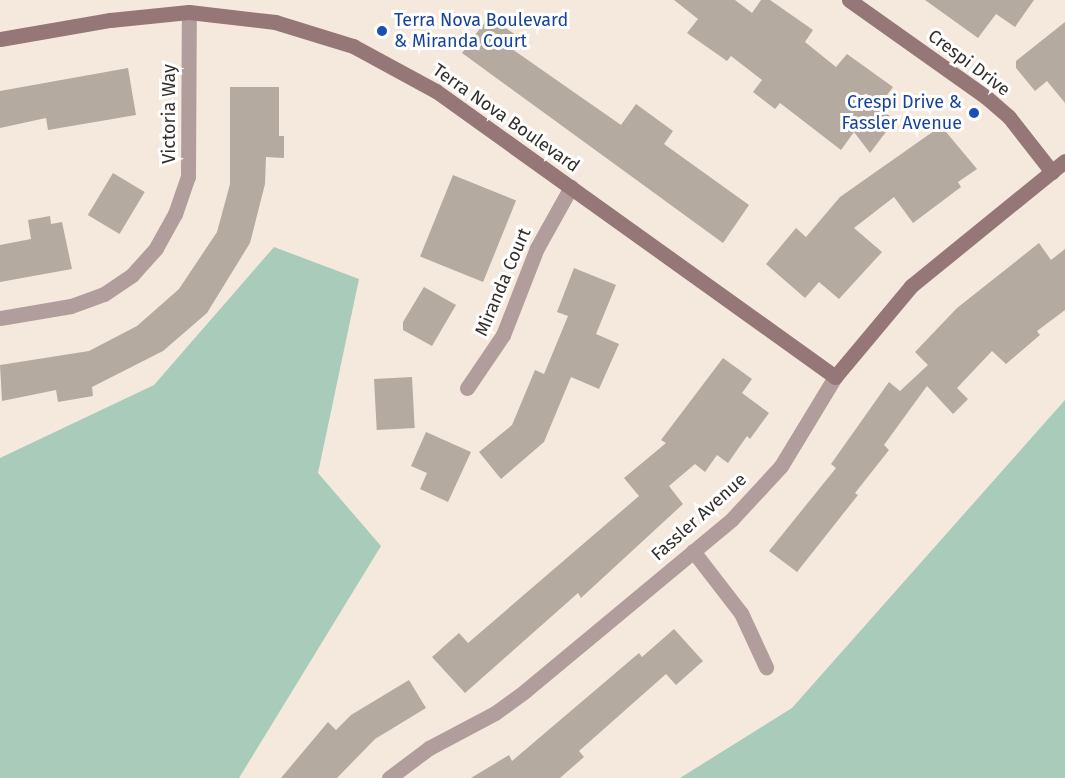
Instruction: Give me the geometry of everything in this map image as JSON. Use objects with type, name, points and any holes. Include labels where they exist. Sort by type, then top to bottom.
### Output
[{"type":"street","name":"Crespi Drive","points":[[859,3],[986,97],[1009,117],[1052,172]]},
{"type":"street","name":"Terra Nova Boulevard","points":[[0,39],[110,20],[189,12],[275,22],[314,31],[363,50],[436,91],[835,377]]},
{"type":"street","name":"Victoria Way","points":[[0,318],[71,306],[104,294],[132,275],[156,248],[176,214],[188,177],[189,12]]},
{"type":"street","name":"Fassler Avenue","points":[[389,778],[429,748],[495,713],[525,691],[732,519],[781,466],[835,377],[911,286],[1065,161]]},
{"type":"street","name":"Miranda Court","points":[[467,388],[503,335],[537,248],[571,187]]},
{"type":"street","points":[[693,551],[741,613],[766,667]]},
{"type":"green space","points":[[274,247],[359,279],[318,473],[381,546],[239,778],[0,778],[0,458],[154,385]]},
{"type":"green space","points":[[1065,400],[1065,778],[680,778],[792,708]]},
{"type":"building","points":[[674,0],[735,0],[752,13],[761,0],[770,0],[813,30],[805,42],[836,67],[847,54],[893,87],[878,107],[895,120],[870,153],[854,132],[841,150],[780,103],[775,109],[753,92],[762,80],[731,56],[727,61],[687,33],[698,19]]},
{"type":"building","points":[[925,0],[1034,0],[1015,27],[996,14],[978,38]]},
{"type":"building","points":[[489,16],[520,38],[512,49],[621,125],[636,104],[673,131],[664,144],[749,205],[723,243],[462,53]]},
{"type":"building","points":[[1065,22],[1065,103],[1047,81],[1035,91],[1016,68],[1016,61]]},
{"type":"building","points":[[128,68],[136,115],[48,130],[46,118],[0,128],[0,91]]},
{"type":"building","points":[[230,87],[279,87],[279,136],[284,136],[284,158],[266,157],[265,184],[250,243],[207,313],[163,351],[92,387],[93,396],[58,402],[56,390],[2,401],[0,365],[89,351],[137,326],[179,289],[217,232],[230,184]]},
{"type":"building","points":[[941,126],[977,169],[958,182],[961,187],[913,223],[894,197],[854,228],[882,252],[839,299],[819,282],[805,298],[766,264],[796,228],[806,237],[840,197]]},
{"type":"building","points":[[113,173],[145,192],[119,234],[88,215]]},
{"type":"building","points":[[453,175],[516,200],[483,282],[420,257]]},
{"type":"building","points":[[50,216],[51,224],[62,222],[72,269],[0,282],[0,245],[31,239],[28,220]]},
{"type":"building","points":[[1039,243],[1051,260],[1065,249],[1065,310],[1037,331],[1040,335],[1006,364],[992,351],[957,388],[968,399],[953,414],[927,386],[884,445],[889,450],[855,493],[858,495],[797,572],[769,551],[836,468],[831,464],[889,382],[900,391],[928,365],[915,352],[957,308]]},
{"type":"building","points":[[574,268],[616,285],[596,334],[619,344],[599,389],[571,377],[544,442],[501,479],[479,452],[512,425],[535,370],[544,374],[568,316],[557,312]]},
{"type":"building","points":[[424,287],[456,305],[432,346],[403,330],[403,322]]},
{"type":"building","points":[[723,358],[752,379],[742,393],[769,413],[750,439],[747,436],[728,463],[717,455],[705,472],[695,464],[669,486],[683,504],[581,598],[578,593],[465,693],[432,657],[459,633],[468,643],[639,496],[624,478],[666,443],[661,440]]},
{"type":"building","points":[[412,377],[415,428],[377,430],[374,379]]},
{"type":"building","points":[[426,432],[471,452],[448,502],[420,489],[427,473],[411,466]]},
{"type":"building","points":[[674,629],[703,661],[676,685],[666,674],[579,751],[584,757],[560,778],[471,778],[509,755],[512,761],[639,653],[642,657]]},
{"type":"building","points":[[409,680],[426,708],[375,739],[337,778],[281,778],[328,722],[336,730],[351,715]]},
{"type":"place","name":"Terra Nova Boulevard & Miranda Court","points":[[382,31]]},
{"type":"place","name":"Crespi Drive & Fassler Avenue","points":[[974,113]]}]
